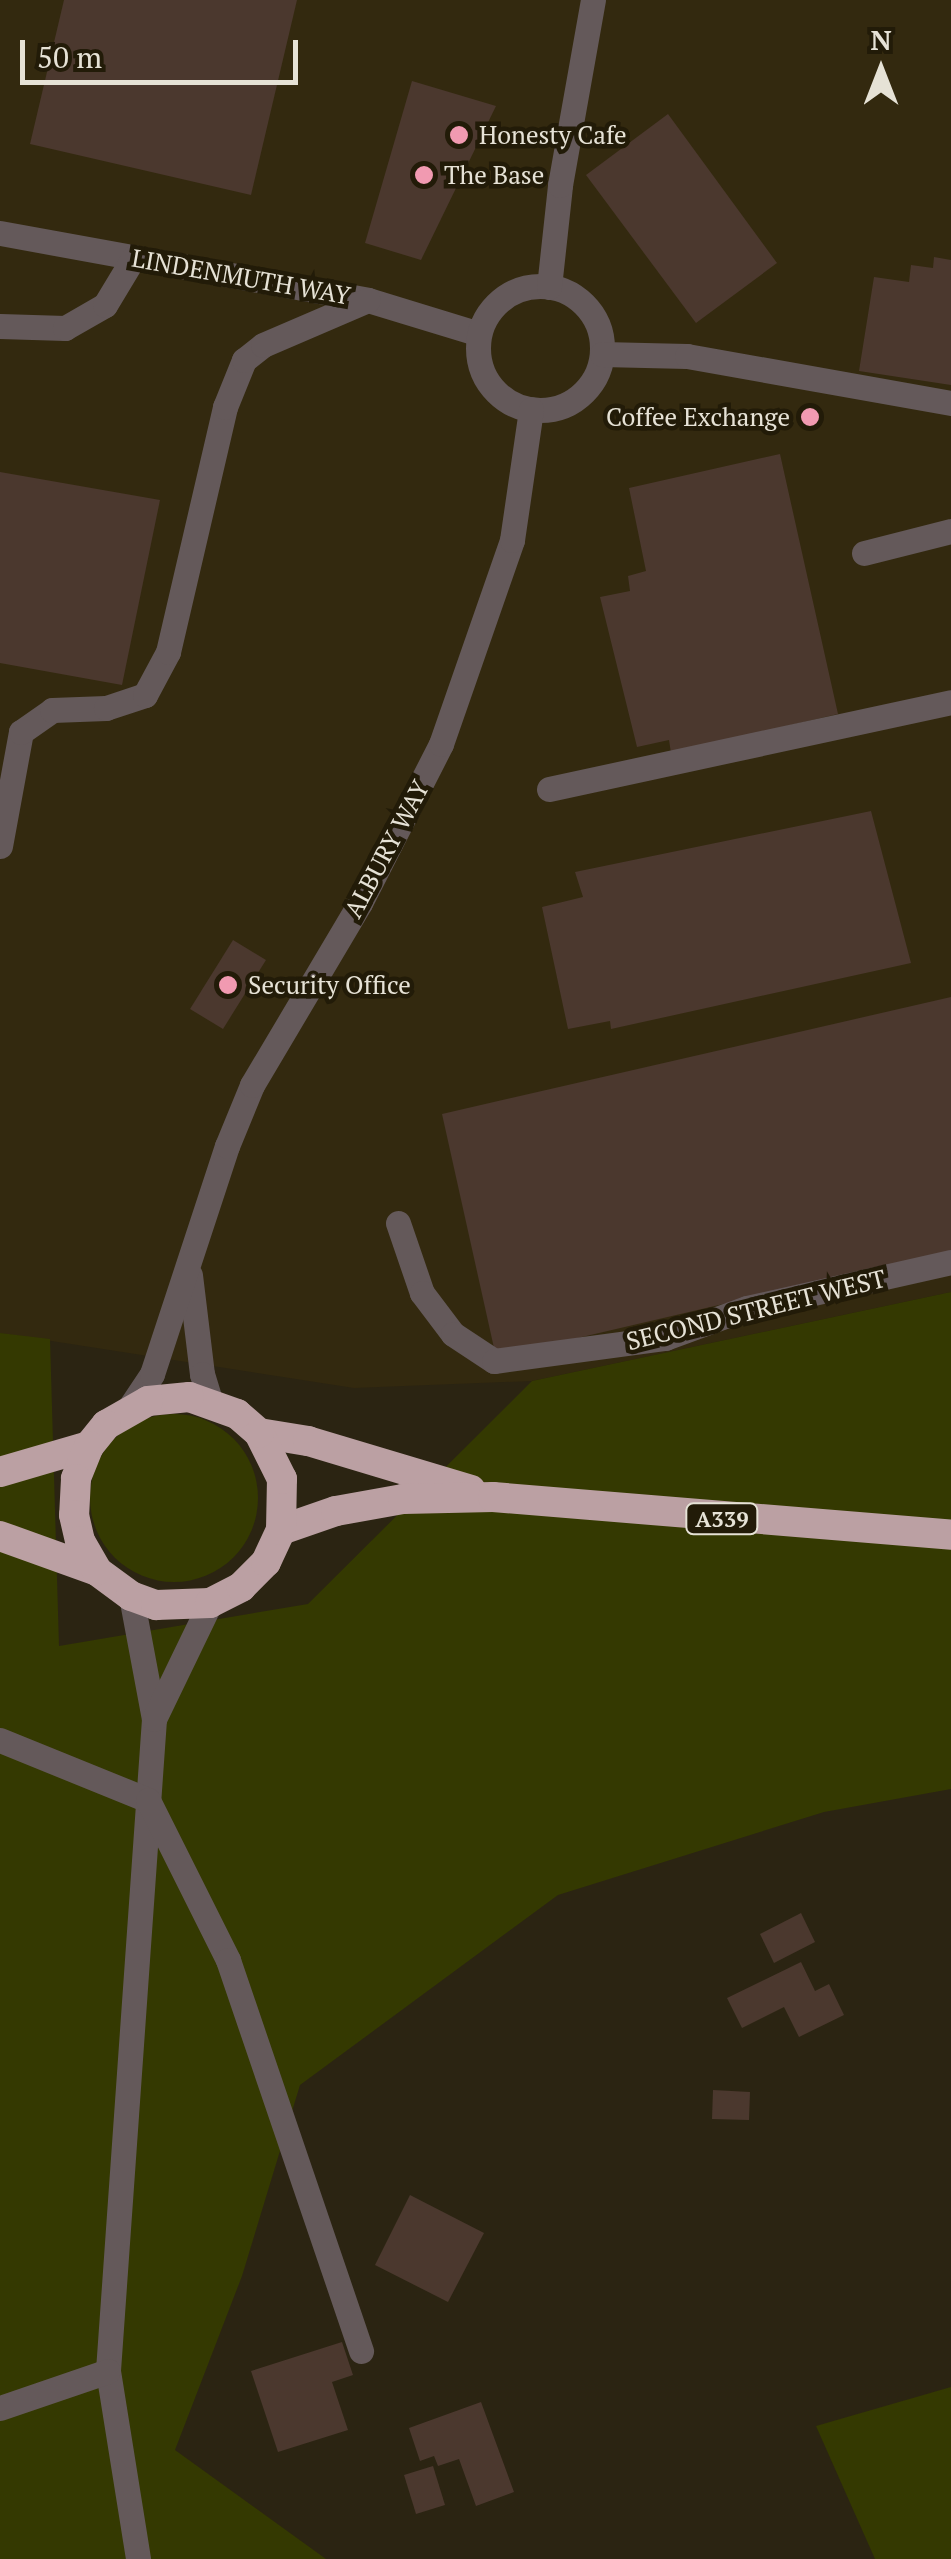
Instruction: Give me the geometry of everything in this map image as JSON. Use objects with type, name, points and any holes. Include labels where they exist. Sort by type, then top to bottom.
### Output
[{"type":"highway","points":[[0,1536],[97,1571],[131,1596],[183,1607],[210,1603],[241,1587],[266,1562],[281,1530],[282,1479],[259,1434],[237,1414],[210,1401],[168,1398],[128,1410],[106,1425],[89,1446],[76,1479],[74,1514],[80,1541],[97,1571]]},
{"type":"highway","name":"A339","points":[[259,1434],[308,1441],[493,1497]]},
{"type":"highway","points":[[0,1472],[89,1446]]},
{"type":"highway","name":"A339","points":[[281,1530],[336,1511],[403,1498],[493,1497],[951,1535]]},
{"type":"street","points":[[548,287],[560,185],[593,0]]},
{"type":"street","name":"LINDENMUTH WAY","points":[[0,233],[368,300],[479,334]]},
{"type":"street","points":[[0,326],[65,328],[105,305],[134,257]]},
{"type":"street","points":[[548,287],[583,303],[601,336],[602,354],[586,390],[570,402],[532,410],[496,392],[484,375],[479,334],[486,317],[512,292],[548,287]]},
{"type":"street","points":[[0,846],[21,732],[52,710],[106,708],[145,694],[168,652],[224,407],[244,360],[263,345],[368,300]]},
{"type":"street","points":[[602,354],[687,356],[951,403]]},
{"type":"street","name":"ALBURY WAY","points":[[128,1410],[152,1374],[189,1270],[226,1146],[252,1085],[360,904],[442,744],[512,540],[532,410]]},
{"type":"street","points":[[864,553],[951,531]]},
{"type":"street","points":[[548,790],[951,702]]},
{"type":"street","name":"SECOND STREET WEST","points":[[398,1223],[422,1293],[453,1334],[494,1361],[664,1338],[747,1308],[951,1262]]},
{"type":"street","name":"ALBURY WAY","points":[[189,1270],[202,1374],[210,1401]]},
{"type":"street","points":[[131,1596],[154,1719],[108,2371],[138,2559]]},
{"type":"street","points":[[154,1719],[210,1603]]},
{"type":"street","points":[[0,1740],[148,1800],[228,1960],[361,2352]]},
{"type":"street","points":[[1,2411],[108,2371]]},
{"type":"shaded area","points":[[0,0],[951,0],[951,1292],[532,1381],[354,1388],[0,1333]]},
{"type":"green space","points":[[951,1292],[951,1789],[824,1812],[558,1895],[300,2085],[242,2276],[175,2450],[326,2559],[0,2559],[0,1333],[50,1339],[59,1646],[308,1604],[532,1381]]},
{"type":"green space","points":[[174,1414],[206,1420],[233,1439],[252,1466],[258,1498],[252,1530],[233,1557],[206,1576],[174,1582],[142,1576],[115,1557],[96,1530],[90,1498],[96,1466],[115,1439],[142,1420]]},
{"type":"green space","points":[[951,2387],[951,2559],[875,2559],[816,2426]]},
{"type":"building","points":[[64,0],[297,0],[251,195],[30,144]]},
{"type":"building","name":"The Base","points":[[412,81],[496,106],[421,260],[365,243]]},
{"type":"building","points":[[668,114],[777,263],[696,323],[586,175]]},
{"type":"building","points":[[934,257],[951,260],[951,385],[859,371],[874,277],[909,282],[911,265],[933,268]]},
{"type":"building","points":[[780,454],[838,714],[671,753],[669,740],[637,747],[600,597],[630,591],[628,576],[646,571],[629,488]]},
{"type":"building","points":[[0,472],[160,500],[122,685],[0,663]]},
{"type":"building","points":[[871,811],[911,963],[611,1029],[610,1021],[568,1029],[542,907],[583,897],[575,872]]},
{"type":"building","name":"Security Office","points":[[233,940],[266,960],[223,1029],[190,1009]]},
{"type":"building","points":[[951,997],[951,1251],[496,1357],[442,1114]]},
{"type":"building","points":[[801,1913],[815,1942],[774,1963],[760,1934]]},
{"type":"building","points":[[801,1962],[815,1991],[829,1984],[844,2015],[799,2037],[784,2007],[742,2028],[727,1998]]},
{"type":"building","points":[[713,2090],[750,2092],[749,2120],[712,2119]]},
{"type":"building","points":[[410,2195],[484,2233],[448,2302],[375,2265]]},
{"type":"building","points":[[342,2342],[353,2375],[332,2382],[348,2430],[278,2452],[251,2371]]},
{"type":"building","points":[[481,2402],[514,2492],[476,2506],[459,2459],[438,2466],[434,2456],[420,2461],[409,2428]]},
{"type":"building","points":[[433,2466],[445,2505],[416,2514],[404,2475]]},
{"type":"place","name":"Honesty Cafe","points":[[459,135]]},
{"type":"place","name":"The Base","points":[[424,175]]},
{"type":"place","name":"Coffee Exchange","points":[[810,417]]},
{"type":"place","name":"Security Office","points":[[228,985]]}]
